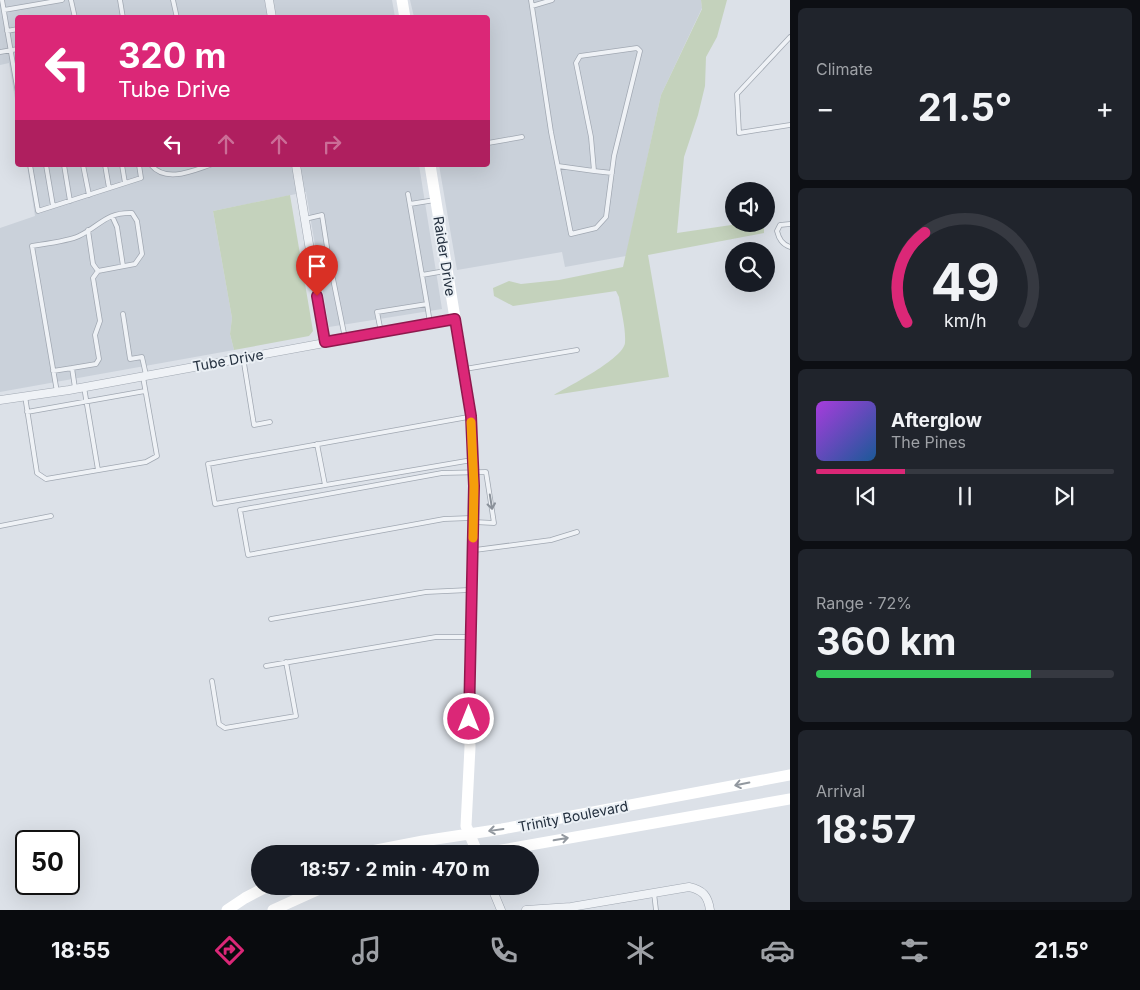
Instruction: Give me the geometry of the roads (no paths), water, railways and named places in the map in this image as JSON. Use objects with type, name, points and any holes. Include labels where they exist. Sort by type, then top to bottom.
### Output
[{"type":"main road","points":[[402,0],[404,15]]},
{"type":"main road","name":"Raider Drive","points":[[430,167],[471,416],[474,472],[470,637],[470,747],[466,826],[474,845]]},
{"type":"main road","name":"Trinity Boulevard","points":[[407,845],[502,829],[790,774]]},
{"type":"main road","name":"Trinity Boulevard","points":[[528,845],[790,798]]},
{"type":"main road","points":[[226,910],[251,895]]},
{"type":"main road","points":[[272,910],[306,895]]},
{"type":"street","points":[[269,0],[272,15]]},
{"type":"street","points":[[296,167],[325,342]]},
{"type":"street","name":"Tube Drive","points":[[0,400],[57,392],[455,319]]},
{"type":"street","points":[[526,910],[603,906],[654,893],[690,888],[699,889],[704,894],[710,910]]},
{"type":"street","points":[[494,895],[500,910]]},
{"type":"lane","points":[[2,0],[10,51],[15,68]]},
{"type":"lane","points":[[4,10],[62,0]]},
{"type":"lane","points":[[71,0],[74,15]]},
{"type":"lane","points":[[120,0],[122,15]]},
{"type":"lane","points":[[173,0],[176,15]]},
{"type":"lane","points":[[531,0],[571,234],[596,228],[606,217],[614,156],[640,51],[638,48],[580,56],[576,63],[591,137],[594,171]]},
{"type":"lane","points":[[532,6],[552,0]]},
{"type":"lane","points":[[7,31],[15,30]]},
{"type":"lane","points":[[790,37],[737,94],[739,133],[790,125]]},
{"type":"lane","points":[[0,52],[15,50]]},
{"type":"lane","points":[[490,143],[522,136]]},
{"type":"lane","points":[[558,166],[612,173]]},
{"type":"lane","points":[[30,167],[38,212],[141,178],[139,167]]},
{"type":"lane","points":[[46,167],[53,206]]},
{"type":"lane","points":[[64,167],[70,201]]},
{"type":"lane","points":[[83,167],[89,195]]},
{"type":"lane","points":[[104,167],[109,188]]},
{"type":"lane","points":[[122,167],[125,183]]},
{"type":"lane","points":[[152,167],[158,172],[172,175],[187,173],[203,167]]},
{"type":"lane","points":[[408,194],[430,323]]},
{"type":"lane","points":[[410,204],[435,200]]},
{"type":"lane","points":[[53,371],[96,364],[99,359],[95,335],[100,321],[93,278],[98,271],[135,264],[142,254],[137,221],[132,213],[120,213],[100,221],[78,237],[32,246],[53,371],[57,392]]},
{"type":"lane","points":[[112,216],[117,227],[123,266]]},
{"type":"lane","points":[[305,219],[322,216],[330,260]]},
{"type":"lane","points":[[790,224],[780,225],[777,231],[778,237],[783,244],[790,247]]},
{"type":"lane","points":[[88,230],[93,264],[98,271]]},
{"type":"lane","points":[[331,269],[345,338]]},
{"type":"lane","points":[[422,275],[447,271]]},
{"type":"lane","points":[[315,281],[332,278]]},
{"type":"lane","points":[[381,332],[377,312],[427,304]]},
{"type":"lane","points":[[25,396],[37,473],[40,477],[46,479],[146,462],[157,456],[145,391],[142,357],[130,359],[124,314]]},
{"type":"lane","points":[[463,369],[577,350]]},
{"type":"lane","points":[[243,357],[254,425],[270,422]]},
{"type":"lane","points":[[72,368],[75,388]]},
{"type":"lane","points":[[84,387],[98,470]]},
{"type":"lane","points":[[27,412],[145,391]]},
{"type":"lane","points":[[471,416],[208,464],[215,504],[473,460]]},
{"type":"lane","points":[[317,444],[325,485]]},
{"type":"lane","points":[[474,472],[486,472],[494,523],[444,519],[248,555],[240,510],[442,473],[474,472]]},
{"type":"lane","points":[[0,526],[51,516]]},
{"type":"lane","points":[[473,550],[551,540],[577,532]]},
{"type":"lane","points":[[271,619],[426,592],[472,589]]},
{"type":"lane","points":[[266,666],[436,637],[470,637]]},
{"type":"lane","points":[[212,681],[219,724],[226,728],[296,716],[286,662]]},
{"type":"lane","points":[[654,893],[656,910]]}]
